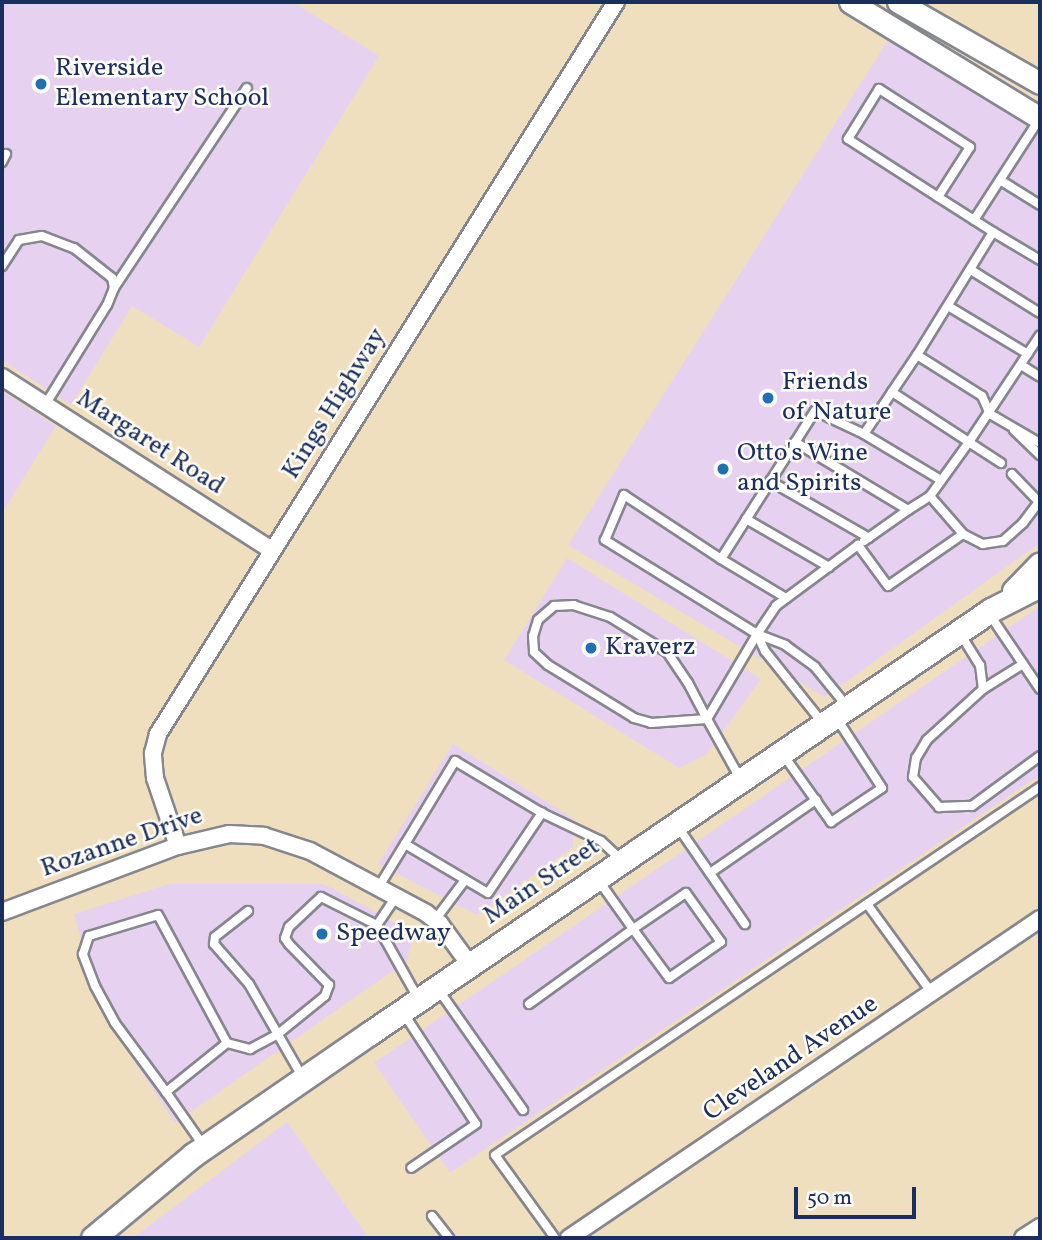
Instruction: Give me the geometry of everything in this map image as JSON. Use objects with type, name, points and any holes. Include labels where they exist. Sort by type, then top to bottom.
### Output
[{"type":"main road","name":"Main Street","points":[[93,1238],[204,1147],[835,716],[1035,583]]},
{"type":"street","name":"Kings Highway","points":[[178,846],[155,778],[153,753],[158,734],[616,2]]},
{"type":"street","points":[[850,2],[1039,114]]},
{"type":"street","points":[[898,2],[1040,83]]},
{"type":"street","name":"Margaret Road","points":[[2,377],[271,550]]},
{"type":"street","name":"Rozanne Drive","points":[[2,912],[178,846],[229,834],[264,836],[310,851],[435,920],[470,965]]},
{"type":"street","name":"Cleveland Avenue","points":[[569,1238],[1040,919]]},
{"type":"street","points":[[1023,1238],[1040,1227]]},
{"type":"lane","points":[[45,405],[114,288],[247,88]]},
{"type":"lane","points":[[938,197],[971,147],[879,89],[849,139],[938,197],[974,220],[1040,260]]},
{"type":"lane","points":[[974,220],[1039,114]]},
{"type":"lane","points":[[1000,180],[1040,205]]},
{"type":"lane","points":[[864,434],[917,355],[993,232]]},
{"type":"lane","points":[[2,266],[19,240],[42,236],[74,248],[112,278],[114,288]]},
{"type":"lane","points":[[971,270],[1040,313]]},
{"type":"lane","points":[[948,306],[1028,354]]},
{"type":"lane","points":[[707,719],[757,634],[786,598],[930,496],[990,414],[1040,335]]},
{"type":"lane","points":[[917,355],[982,396],[990,414],[1040,443]]},
{"type":"lane","points":[[1021,365],[1039,374]]},
{"type":"lane","points":[[891,393],[1001,463]]},
{"type":"lane","points":[[721,559],[815,411],[864,434],[942,480]]},
{"type":"lane","points":[[1010,425],[1040,455]]},
{"type":"lane","points":[[795,442],[908,510]]},
{"type":"lane","points":[[930,496],[963,534],[983,544],[1003,541],[1023,523],[1040,502],[1012,474]]},
{"type":"lane","points":[[770,481],[869,538]]},
{"type":"lane","points":[[782,753],[831,822],[882,788],[835,716],[815,667],[785,645],[757,634],[605,540],[624,495],[786,598]]},
{"type":"lane","points":[[746,519],[829,567]]},
{"type":"lane","points":[[858,545],[888,586],[963,534]]},
{"type":"lane","points":[[707,719],[651,723],[634,718],[548,665],[534,652],[538,620],[554,606],[574,605],[610,617],[667,652],[707,719],[741,780]]},
{"type":"lane","points":[[993,610],[1040,689]]},
{"type":"lane","points":[[959,632],[980,665],[983,689]]},
{"type":"lane","points":[[757,634],[765,651],[835,716]]},
{"type":"lane","points":[[1023,664],[983,689],[919,750],[913,777],[932,803],[948,809],[972,806],[1040,756]]},
{"type":"lane","points":[[378,888],[454,761],[542,813],[601,841],[622,861]]},
{"type":"lane","points":[[555,1238],[495,1155],[1040,787]]},
{"type":"lane","points":[[710,873],[816,800]]},
{"type":"lane","points":[[405,844],[488,893],[542,813]]},
{"type":"lane","points":[[676,825],[745,925]]},
{"type":"lane","points":[[529,1004],[633,929],[685,893],[721,942],[669,978],[633,929],[598,878]]},
{"type":"lane","points":[[435,920],[465,880]]},
{"type":"lane","points":[[204,1147],[116,1023],[83,954],[85,942],[96,930],[158,915],[227,1042],[250,1049],[278,1034],[325,996],[329,985],[285,938],[289,927],[321,897],[377,925],[420,1000],[476,1124],[411,1168]]},
{"type":"lane","points":[[377,925],[396,897]]},
{"type":"lane","points":[[867,904],[932,993]]},
{"type":"lane","points":[[248,911],[215,937],[214,944],[249,984],[303,1079]]},
{"type":"lane","points":[[420,1000],[523,1110]]},
{"type":"lane","points":[[166,1092],[227,1042]]},
{"type":"lane","points":[[432,1216],[449,1238]]},
{"type":"shaded area","points":[[2,2],[293,2],[379,56],[199,347],[132,306],[71,405],[2,360]]},
{"type":"shaded area","points":[[890,37],[1040,131],[1040,543],[825,697],[568,545]]},
{"type":"shaded area","points":[[2,391],[56,426],[2,513]]},
{"type":"shaded area","points":[[567,558],[761,679],[706,755],[679,768],[504,660]]},
{"type":"shaded area","points":[[1040,606],[1040,775],[450,1173],[374,1063]]},
{"type":"shaded area","points":[[453,744],[574,819],[573,847],[477,915],[378,864]]},
{"type":"shaded area","points":[[169,884],[324,884],[414,933],[407,961],[175,1123],[101,1011],[74,914]]},
{"type":"shaded area","points":[[287,1122],[366,1234],[358,1238],[133,1238]]},
{"type":"place","name":"Riverside Elementary School","points":[[41,84]]},
{"type":"place","name":"Friends of Nature","points":[[768,398]]},
{"type":"place","name":"Otto's Wine and Spirits","points":[[723,469]]},
{"type":"place","name":"Kraverz","points":[[591,648]]},
{"type":"place","name":"Speedway","points":[[322,934]]}]
